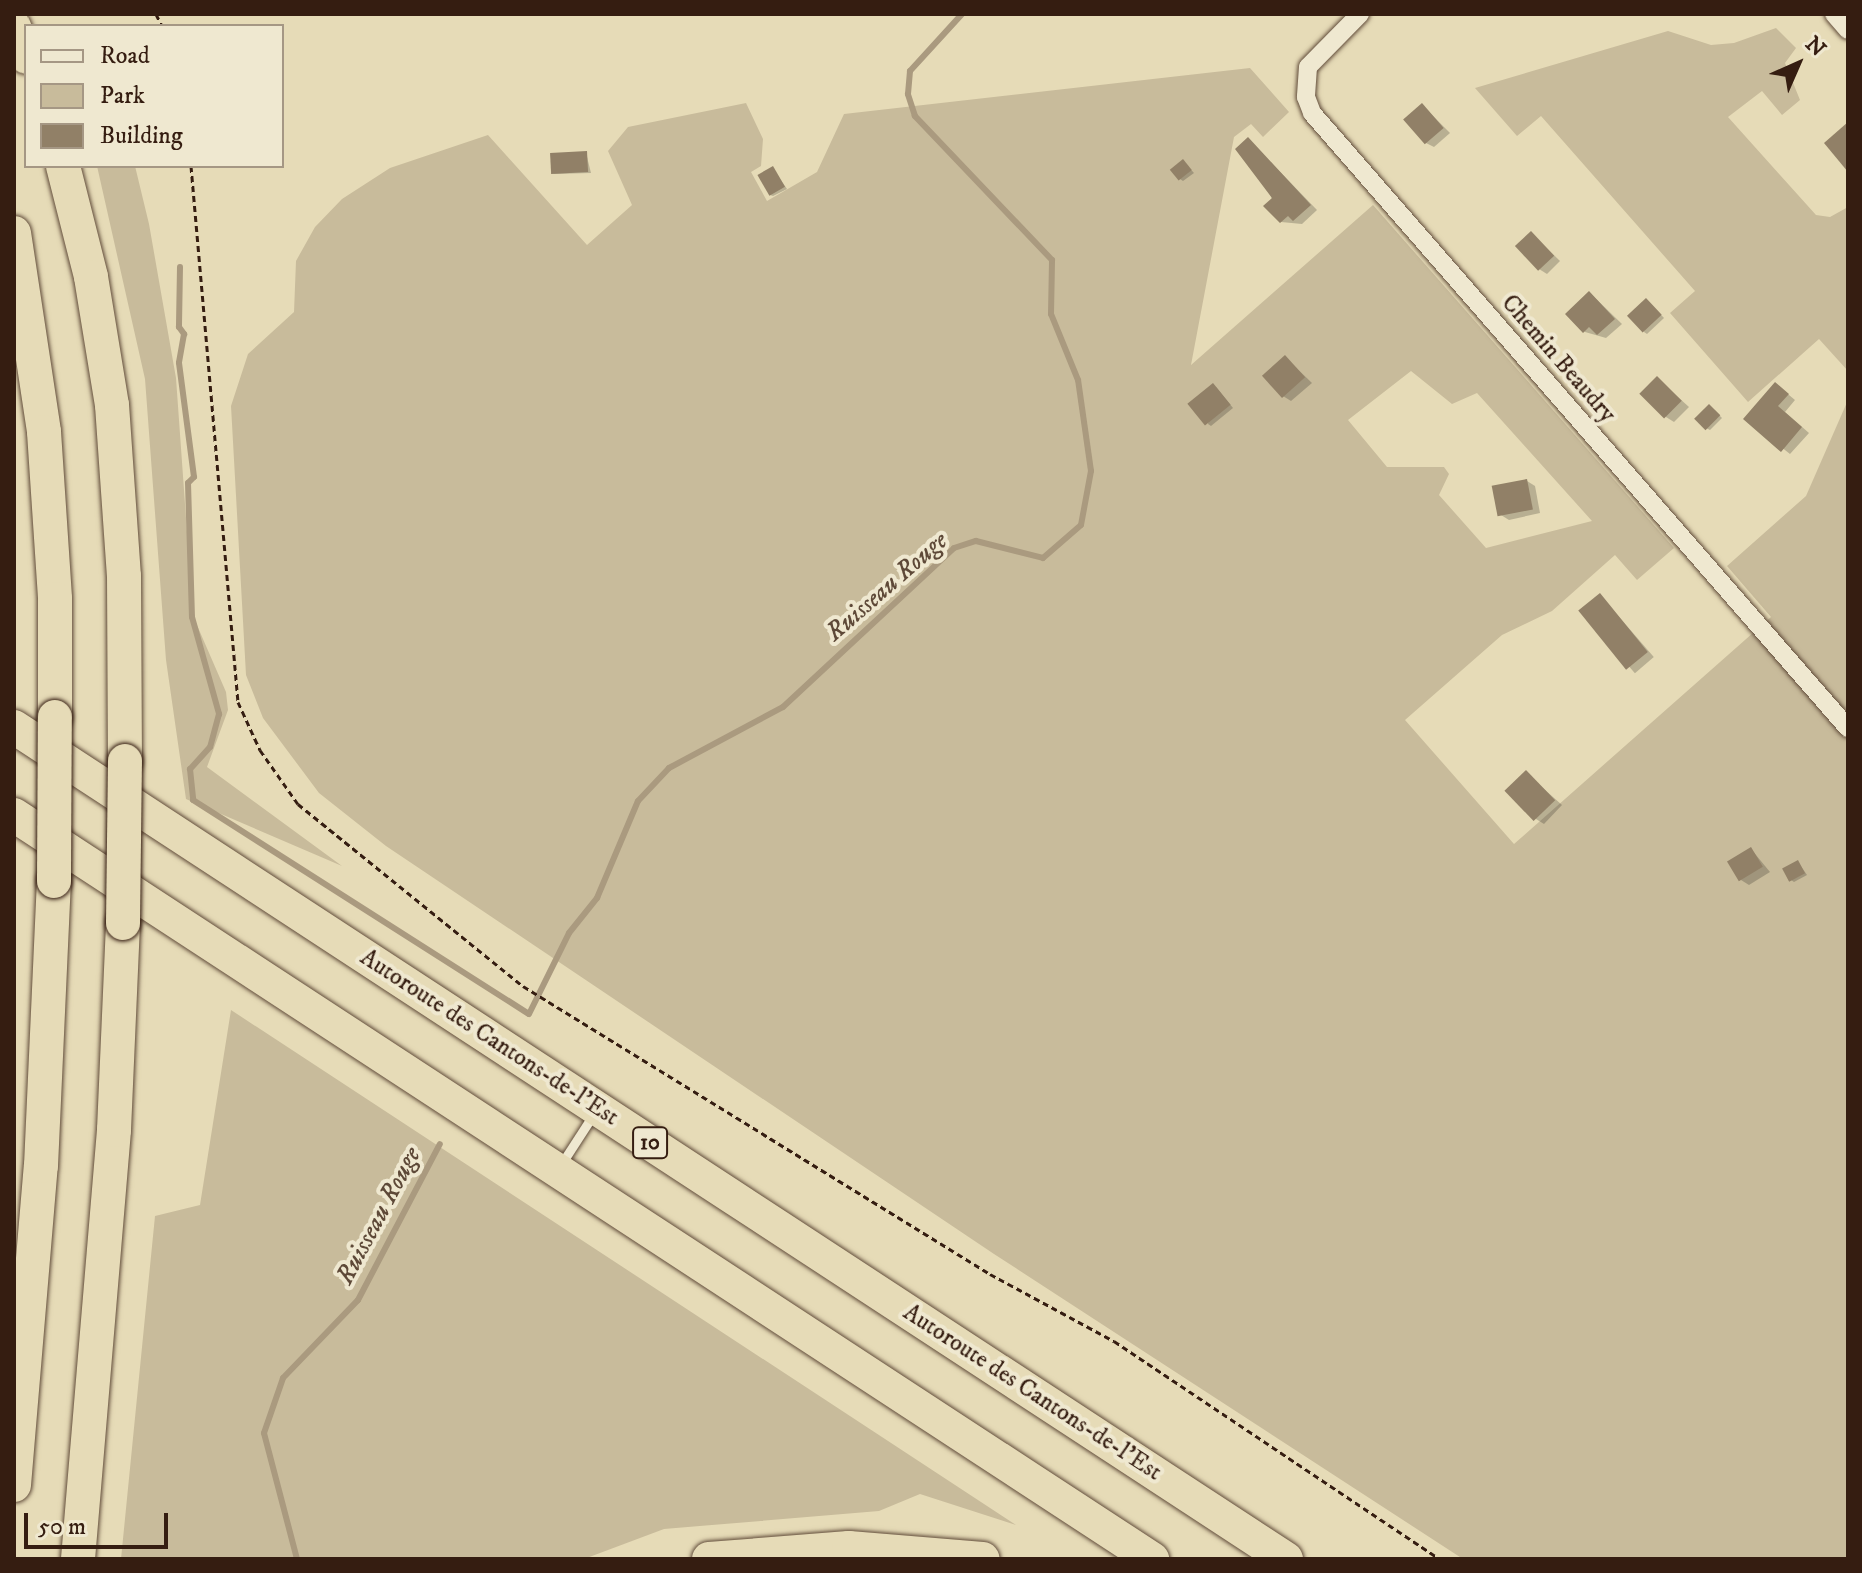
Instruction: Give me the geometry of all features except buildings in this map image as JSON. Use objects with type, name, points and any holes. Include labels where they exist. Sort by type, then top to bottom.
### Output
[{"type":"highway","points":[[14,27],[24,52]]},
{"type":"highway","points":[[64,168],[91,277],[112,405],[123,562],[123,923],[115,1117],[78,1559]]},
{"type":"highway","points":[[14,233],[44,432],[54,587],[55,717],[54,881],[41,1166],[14,1485]]},
{"type":"highway","name":"Autoroute des Cantons-de-l'Est","points":[[14,727],[1286,1559]]},
{"type":"highway","points":[[14,815],[1152,1559]]},
{"type":"highway","points":[[709,1559],[823,1548],[983,1559]]},
{"type":"street","name":"Chemin Beaudry","points":[[1360,14],[1308,67],[1306,97],[1312,113],[1848,728]]},
{"type":"street","points":[[1834,14],[1848,30]]},
{"type":"lane","points":[[558,1169],[597,1109]]},
{"type":"path","points":[[191,168],[242,711],[269,765],[308,814],[454,925],[523,986],[990,1274],[1140,1357],[1440,1559]]},
{"type":"green space","points":[[1776,28],[1796,48],[1785,63],[1800,100],[1782,115],[1762,91],[1728,117],[1816,215],[1830,217],[1848,207],[1848,371],[1819,339],[1748,402],[1670,313],[1695,291],[1541,116],[1517,136],[1475,88],[1668,31],[1711,45],[1734,43]]},
{"type":"green space","points":[[1250,68],[1289,112],[1263,137],[1251,124],[1234,137],[1191,365],[1373,205],[1674,548],[1637,580],[1615,555],[1552,611],[1502,635],[1405,720],[1514,844],[1771,617],[1727,566],[1806,496],[1848,400],[1848,1559],[1463,1559],[994,1254],[386,846],[319,793],[263,718],[246,675],[231,406],[248,354],[294,312],[296,261],[315,227],[342,199],[390,168],[488,135],[587,245],[632,205],[608,151],[628,127],[746,103],[763,139],[761,166],[751,172],[767,201],[817,172],[844,114]],"holes":[[[1411,371],[1452,404],[1477,393],[1592,521],[1486,548],[1439,495],[1449,474],[1444,467],[1387,467],[1348,420]]]},
{"type":"green space","points":[[97,168],[135,168],[149,224],[176,378],[193,616],[226,692],[228,710],[207,767],[342,866],[186,799],[166,660],[145,379]]},
{"type":"green space","points":[[231,1010],[1016,1525],[920,1494],[879,1511],[664,1529],[584,1559],[121,1559],[155,1216],[200,1205]]},
{"type":"waterway","name":"Ruisseau Rouge","points":[[180,267],[179,327],[184,334],[179,363],[194,477],[188,483],[192,617],[219,714],[210,747],[190,769],[193,800],[529,1014],[569,933],[597,898],[638,801],[669,768],[783,707],[954,548],[976,541],[1043,558],[1081,525],[1091,471],[1078,380],[1051,314],[1052,260],[915,116],[908,94],[910,71],[962,14]]},
{"type":"waterway","name":"Ruisseau Rouge","points":[[297,1559],[264,1433],[283,1378],[358,1300],[440,1144]]}]
